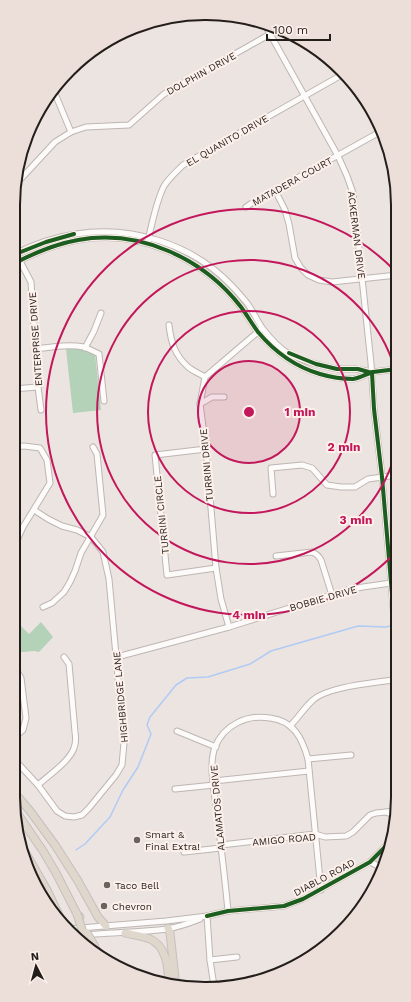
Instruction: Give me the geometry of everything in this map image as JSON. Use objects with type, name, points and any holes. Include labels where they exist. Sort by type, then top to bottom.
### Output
[{"type":"highway","points":[[20,799],[55,845],[78,881],[98,917],[106,926]]},
{"type":"highway","points":[[22,820],[56,873],[79,916],[88,940]]},
{"type":"highway","points":[[35,869],[52,902]]},
{"type":"highway","points":[[168,928],[170,933],[175,979]]},
{"type":"highway","points":[[125,933],[149,938],[158,944],[164,954],[168,978]]},
{"type":"street","name":"ACKERMAN DRIVE","points":[[269,31],[338,156],[353,193],[372,373]]},
{"type":"street","name":"DOLPHIN DRIVE","points":[[23,176],[55,142],[72,132],[86,127],[128,125],[164,94],[270,34]]},
{"type":"street","name":"EL QUANITO DRIVE","points":[[148,241],[164,186],[171,176],[183,165],[338,77]]},
{"type":"street","points":[[56,96],[72,132]]},
{"type":"street","name":"MATADERA COURT","points":[[246,207],[377,134]]},
{"type":"street","points":[[275,190],[285,210],[295,258],[301,268],[308,275],[319,280],[332,282],[391,276]]},
{"type":"street","points":[[20,253],[46,242],[76,234],[108,232],[129,234],[184,258],[205,271],[226,289],[242,307],[258,332],[274,349],[299,365],[320,374],[353,378],[391,370]]},
{"type":"street","points":[[20,260],[55,246],[88,239],[110,238],[148,241],[172,245],[209,265],[231,284],[247,303],[263,328],[275,342],[288,353],[316,364],[337,369],[358,369],[372,373]]},
{"type":"street","name":"ENTERPRISE DRIVE","points":[[20,260],[31,282],[35,349],[41,410]]},
{"type":"street","points":[[85,348],[94,332],[101,313]]},
{"type":"street","points":[[169,325],[171,340],[177,354],[189,368],[205,377],[263,328]]},
{"type":"street","points":[[35,349],[74,346],[85,348],[99,354],[104,401]]},
{"type":"street","points":[[372,373],[374,410],[382,477],[391,583]]},
{"type":"street","name":"TURRINI DRIVE","points":[[205,377],[200,404],[206,449],[216,568],[221,599],[229,626]]},
{"type":"street","points":[[20,388],[38,387]]},
{"type":"street","points":[[200,404],[212,397],[224,397]]},
{"type":"street","points":[[20,446],[40,448],[47,460],[50,483],[20,533]]},
{"type":"street","points":[[43,607],[52,603],[64,592],[75,571],[81,553],[103,515],[97,454],[93,447]]},
{"type":"street","name":"TURRINI CIRCLE","points":[[206,449],[155,455],[167,575],[216,568]]},
{"type":"street","points":[[273,494],[271,468],[302,465],[312,468],[327,485],[341,487],[355,487],[368,479],[391,476]]},
{"type":"street","name":"HIGHBRIDGE LANE","points":[[20,766],[38,785],[57,811],[65,816],[80,816],[85,813],[116,775],[122,764],[124,743],[109,579],[103,552],[91,537],[77,530],[48,520],[34,510]]},
{"type":"street","points":[[276,556],[312,552],[317,554],[320,557],[332,596]]},
{"type":"street","name":"BOBBIE DRIVE","points":[[117,658],[332,596],[347,590],[391,583]]},
{"type":"street","points":[[38,785],[66,761],[72,753],[76,740],[69,664],[64,657]]},
{"type":"street","points":[[20,676],[26,718],[23,730],[20,733]]},
{"type":"street","points":[[290,726],[313,700],[320,695],[341,688],[391,680]]},
{"type":"street","name":"ALAMATOS DRIVE","points":[[228,911],[214,783],[213,757],[216,747],[224,733],[237,723],[246,719],[262,716],[281,720],[297,733],[303,744],[308,759],[321,890]]},
{"type":"street","points":[[177,731],[216,747]]},
{"type":"street","points":[[308,759],[351,756]]},
{"type":"street","points":[[175,789],[309,771]]},
{"type":"street","points":[[386,812],[390,814]]},
{"type":"street","name":"AMIGO ROAD","points":[[184,852],[316,834],[326,837],[346,836],[353,832],[370,815],[391,812]]},
{"type":"street","name":"DIABLO ROAD","points":[[75,928],[207,916],[228,911],[284,906],[321,890],[370,862],[384,848]]},
{"type":"street","points":[[370,862],[377,866]]},
{"type":"street","points":[[207,916],[210,960],[213,982]]},
{"type":"street","name":"DIABLO ROAD","points":[[82,935],[125,933],[168,928],[190,923],[207,916]]},
{"type":"street","points":[[166,920],[168,928]]},
{"type":"street","points":[[210,960],[237,957]]},
{"type":"green space","points":[[71,348],[87,350],[95,354],[101,410],[73,413],[66,349]]},
{"type":"green space","points":[[41,622],[53,637],[39,652],[20,652],[20,625],[29,634]]},
{"type":"waterway","points":[[76,850],[85,844],[110,817],[123,790],[138,767],[151,734],[147,725],[150,717],[176,685],[187,678],[208,677],[250,664],[271,651],[358,626],[386,627],[391,626]]},
{"type":"cycle path","points":[[20,252],[46,242],[74,234]]},
{"type":"cycle path","points":[[20,260],[45,249],[78,240],[101,238],[124,239],[147,243],[189,261],[208,274],[226,290],[241,307],[264,339],[278,352],[294,363],[320,374],[353,379],[373,372],[391,370]]},
{"type":"cycle path","points":[[289,353],[316,364],[337,369],[358,369],[372,373]]},
{"type":"cycle path","points":[[372,373],[374,409],[382,477],[391,582]]},
{"type":"cycle path","points":[[207,916],[228,911],[284,906],[303,899],[370,862],[384,848]]},
{"type":"place","name":"Smart & Final Extra!","points":[[137,840]]},
{"type":"place","name":"Taco Bell","points":[[107,885]]},
{"type":"place","name":"Chevron","points":[[104,906]]}]
